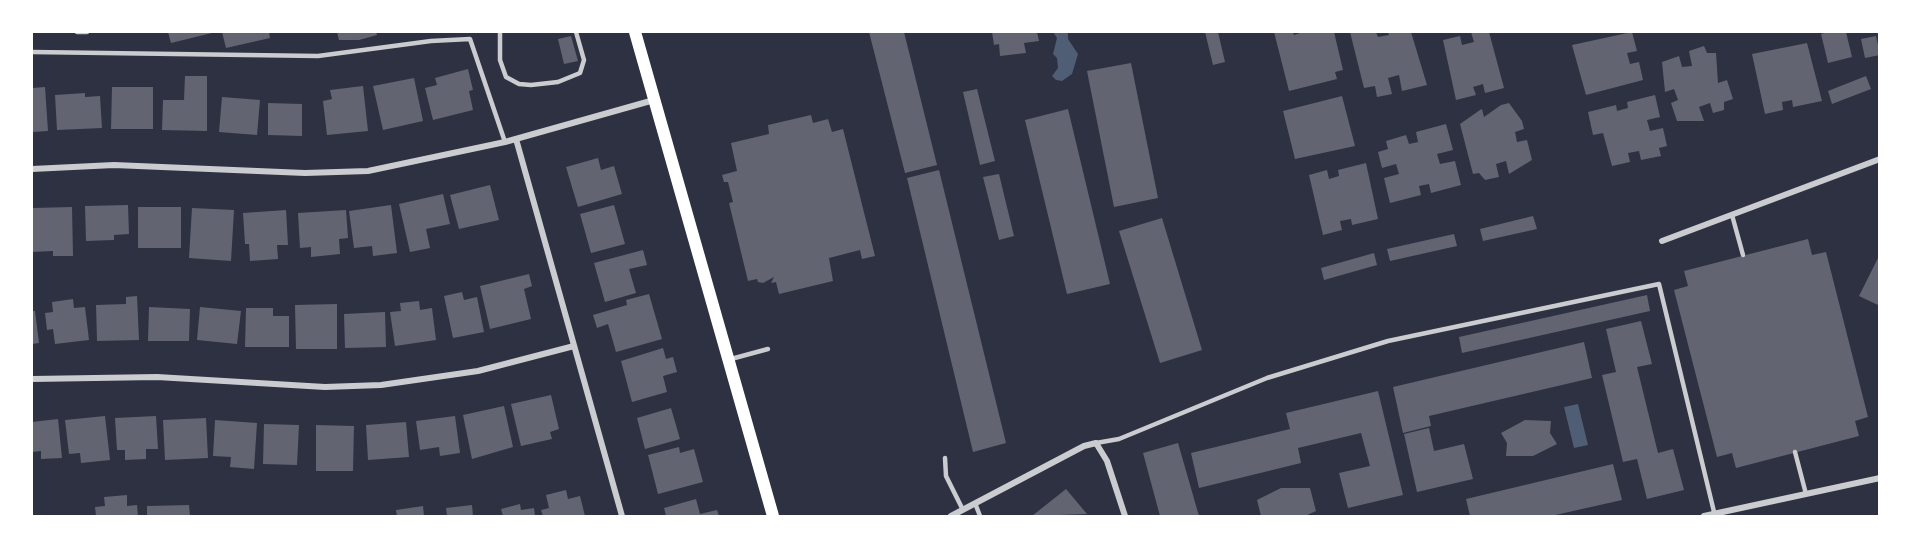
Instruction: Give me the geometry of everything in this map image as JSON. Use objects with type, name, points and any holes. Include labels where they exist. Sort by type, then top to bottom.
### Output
[{"type":"main road","points":[[635,32],[773,516]]},
{"type":"street","points":[[32,168],[114,165],[305,173],[368,171],[505,142],[654,100]]},
{"type":"street","points":[[516,138],[622,516]]},
{"type":"street","points":[[1662,241],[1880,159]]},
{"type":"street","points":[[32,379],[157,377],[325,387],[381,385],[478,371],[574,346]]},
{"type":"street","points":[[951,516],[1084,446],[1096,443],[1107,460],[1125,516]]},
{"type":"street","points":[[1704,516],[1880,478]]},
{"type":"lane","points":[[77,32],[87,32]]},
{"type":"lane","points":[[500,32],[500,60],[506,77],[519,84],[531,85],[558,82],[580,73],[584,60],[576,32]]},
{"type":"lane","points":[[32,52],[318,56],[431,41],[470,39],[505,142]]},
{"type":"lane","points":[[1732,214],[1743,255]]},
{"type":"lane","points":[[1096,443],[1119,439],[1267,378],[1388,341],[1659,284],[1715,515]]},
{"type":"lane","points":[[728,360],[768,349]]},
{"type":"lane","points":[[1795,453],[1806,494]]},
{"type":"lane","points":[[945,458],[946,476],[963,510]]},
{"type":"lane","points":[[975,503],[980,516]]},
{"type":"water","points":[[1053,32],[1068,32],[1068,39],[1078,54],[1072,74],[1062,81],[1052,76],[1058,68],[1057,58],[1053,54],[1057,38]]},
{"type":"water","points":[[1578,404],[1588,445],[1574,448],[1564,407]]},
{"type":"building","points":[[168,32],[216,32],[171,43]]},
{"type":"building","points":[[222,32],[269,32],[270,38],[226,48]]},
{"type":"building","points":[[337,32],[376,32],[377,35],[359,40],[339,40]]},
{"type":"building","points":[[869,32],[904,32],[937,165],[905,173]]},
{"type":"building","points":[[992,32],[1037,32],[1039,41],[1024,43],[1026,53],[1000,56],[999,44],[994,45]]},
{"type":"building","points":[[1205,32],[1218,32],[1225,62],[1213,65]]},
{"type":"building","points":[[1274,32],[1293,32],[1294,35],[1303,32],[1334,32],[1343,70],[1335,72],[1337,79],[1289,91]]},
{"type":"building","points":[[1350,32],[1376,32],[1378,37],[1389,35],[1388,32],[1411,32],[1427,85],[1402,91],[1399,75],[1388,78],[1392,94],[1377,97],[1375,86],[1364,88]]},
{"type":"building","points":[[1471,32],[1489,32],[1504,88],[1485,93],[1483,84],[1473,87],[1476,95],[1456,100],[1443,40],[1460,36],[1462,45],[1474,42]]},
{"type":"building","points":[[1632,32],[1637,51],[1627,53],[1630,64],[1639,62],[1643,80],[1586,95],[1572,45]]},
{"type":"building","points":[[1846,32],[1852,57],[1828,63],[1821,34]]},
{"type":"building","points":[[571,36],[578,61],[564,64],[558,39]]},
{"type":"building","points":[[1876,36],[1880,55],[1865,58],[1861,39]]},
{"type":"building","points":[[1807,43],[1822,101],[1793,107],[1792,100],[1782,102],[1783,110],[1765,114],[1752,54]]},
{"type":"building","points":[[1704,46],[1707,53],[1716,53],[1718,83],[1727,80],[1733,99],[1724,102],[1724,110],[1713,113],[1710,103],[1699,107],[1704,121],[1677,121],[1671,103],[1678,100],[1674,89],[1665,92],[1662,62],[1679,56],[1682,67],[1692,66],[1689,51]]},
{"type":"building","points":[[1131,63],[1158,198],[1114,207],[1087,71]]},
{"type":"building","points":[[468,69],[473,90],[469,91],[473,110],[433,120],[425,88],[437,85],[435,78]]},
{"type":"building","points":[[185,76],[207,76],[207,131],[162,130],[163,100],[184,100]]},
{"type":"building","points":[[1866,76],[1871,89],[1832,104],[1828,91]]},
{"type":"building","points":[[414,78],[423,121],[383,130],[373,86]]},
{"type":"building","points":[[363,86],[368,131],[327,135],[323,101],[332,99],[330,90]]},
{"type":"building","points":[[45,87],[48,131],[32,132],[32,88]]},
{"type":"building","points":[[112,87],[153,87],[153,129],[111,129]]},
{"type":"building","points":[[977,89],[995,161],[980,165],[963,92]]},
{"type":"building","points":[[85,93],[85,97],[100,96],[102,128],[57,130],[55,95]]},
{"type":"building","points":[[1655,95],[1660,117],[1647,120],[1650,131],[1663,128],[1667,146],[1659,148],[1661,156],[1641,160],[1639,151],[1628,153],[1630,162],[1612,166],[1603,133],[1593,135],[1588,112],[1616,105],[1617,111],[1628,108],[1627,102]]},
{"type":"building","points":[[1342,96],[1355,146],[1295,159],[1283,111]]},
{"type":"building","points":[[222,97],[260,100],[257,135],[219,132]]},
{"type":"building","points":[[268,103],[302,104],[302,136],[268,135]]},
{"type":"building","points":[[1509,103],[1522,121],[1524,129],[1515,132],[1517,142],[1527,140],[1532,160],[1509,174],[1506,161],[1496,164],[1499,177],[1485,180],[1479,173],[1473,174],[1460,124],[1482,109],[1484,117],[1501,105]]},
{"type":"building","points":[[1068,109],[1110,284],[1067,294],[1025,120]]},
{"type":"building","points":[[811,115],[813,123],[828,119],[832,132],[843,129],[875,256],[862,259],[860,250],[829,258],[833,281],[779,294],[776,282],[771,283],[774,277],[763,283],[758,282],[757,279],[748,281],[729,203],[733,202],[728,182],[724,182],[722,175],[737,171],[731,143],[769,134],[768,125]]},
{"type":"building","points":[[1446,124],[1453,150],[1437,154],[1440,164],[1455,161],[1461,185],[1431,193],[1429,184],[1419,186],[1421,195],[1390,203],[1384,178],[1399,174],[1396,164],[1382,168],[1378,152],[1388,149],[1386,141],[1406,135],[1409,144],[1418,142],[1416,132]]},
{"type":"building","points":[[598,158],[601,170],[614,166],[622,194],[578,207],[566,167]]},
{"type":"building","points":[[1366,163],[1378,219],[1352,225],[1351,219],[1340,221],[1342,230],[1323,235],[1309,175],[1327,170],[1329,179],[1339,176],[1338,170]]},
{"type":"building","points":[[939,170],[1006,443],[973,452],[907,178]]},
{"type":"building","points":[[999,174],[1014,236],[999,240],[983,177]]},
{"type":"building","points":[[490,185],[499,220],[459,229],[450,195]]},
{"type":"building","points":[[443,194],[450,224],[426,229],[430,248],[410,252],[399,204]]},
{"type":"building","points":[[128,205],[129,234],[114,235],[114,240],[86,241],[85,206]]},
{"type":"building","points":[[391,205],[397,253],[373,256],[372,246],[354,248],[349,211]]},
{"type":"building","points":[[614,205],[625,244],[591,253],[580,214]]},
{"type":"building","points":[[72,207],[73,256],[53,256],[53,251],[32,252],[32,208]]},
{"type":"building","points":[[138,207],[181,207],[181,248],[138,248]]},
{"type":"building","points":[[192,208],[234,210],[231,261],[189,258]]},
{"type":"building","points":[[286,210],[288,245],[277,245],[278,259],[250,261],[249,244],[245,244],[243,213]]},
{"type":"building","points":[[346,210],[348,238],[339,239],[340,254],[311,257],[311,247],[300,248],[298,213]]},
{"type":"building","points":[[1533,216],[1537,229],[1483,241],[1480,229]]},
{"type":"building","points":[[1162,218],[1202,350],[1160,363],[1119,231]]},
{"type":"building","points":[[1454,234],[1457,246],[1390,261],[1387,249]]},
{"type":"building","points":[[1808,239],[1812,255],[1826,252],[1868,417],[1855,421],[1859,436],[1736,468],[1732,453],[1717,457],[1674,290],[1688,286],[1684,271]]},
{"type":"building","points":[[643,250],[647,265],[629,269],[636,293],[605,302],[594,263]]},
{"type":"building","points":[[1374,253],[1377,265],[1324,280],[1321,268]]},
{"type":"building","points":[[1880,254],[1880,306],[1859,296]]},
{"type":"building","points":[[529,274],[532,286],[524,289],[531,319],[490,329],[480,286]]},
{"type":"building","points":[[462,292],[464,300],[477,297],[484,332],[453,338],[444,296]]},
{"type":"building","points":[[649,294],[662,339],[616,352],[608,324],[597,328],[593,315],[627,305],[626,300]]},
{"type":"building","points":[[1647,295],[1650,311],[1462,353],[1459,337]]},
{"type":"building","points":[[137,296],[139,340],[97,341],[96,305],[126,304],[126,297]]},
{"type":"building","points":[[73,299],[74,308],[85,307],[89,340],[55,344],[53,329],[47,330],[45,313],[53,312],[52,302]]},
{"type":"building","points":[[419,301],[420,310],[432,308],[436,340],[395,346],[390,312],[401,311],[400,303]]},
{"type":"building","points":[[337,304],[337,349],[296,349],[295,305]]},
{"type":"building","points":[[149,307],[190,309],[189,341],[148,341]]},
{"type":"building","points":[[200,307],[241,311],[237,344],[197,340]]},
{"type":"building","points":[[246,308],[273,308],[273,316],[289,316],[289,347],[245,347]]},
{"type":"building","points":[[32,311],[35,311],[39,343],[32,344]]},
{"type":"building","points":[[385,312],[386,347],[345,348],[344,314]]},
{"type":"building","points":[[1641,321],[1652,364],[1637,367],[1658,453],[1673,449],[1684,490],[1647,499],[1637,459],[1623,462],[1602,375],[1616,372],[1606,329]]},
{"type":"building","points":[[1584,342],[1592,378],[1429,416],[1431,426],[1403,433],[1393,387]]},
{"type":"building","points":[[663,348],[666,359],[673,357],[677,372],[663,376],[667,392],[632,402],[621,361]]},
{"type":"building","points":[[1378,391],[1403,495],[1348,508],[1339,473],[1370,466],[1361,433],[1298,448],[1301,463],[1199,488],[1191,453],[1290,429],[1286,413]]},
{"type":"building","points":[[551,395],[559,429],[550,432],[552,439],[521,446],[511,404]]},
{"type":"building","points":[[504,406],[513,447],[472,459],[463,415]]},
{"type":"building","points":[[671,408],[680,439],[645,449],[637,418]]},
{"type":"building","points":[[105,416],[110,460],[81,463],[80,453],[69,454],[65,420]]},
{"type":"building","points":[[156,416],[158,449],[146,449],[146,459],[125,460],[125,450],[117,450],[115,418]]},
{"type":"building","points":[[455,416],[460,453],[440,456],[439,447],[420,450],[416,421]]},
{"type":"building","points":[[206,418],[208,458],[165,460],[163,420]]},
{"type":"building","points":[[58,419],[62,458],[41,459],[41,451],[32,452],[32,422]]},
{"type":"building","points":[[215,420],[257,423],[254,469],[230,467],[231,457],[213,456]]},
{"type":"building","points":[[1525,420],[1551,421],[1550,433],[1557,444],[1533,456],[1506,456],[1507,443],[1501,433]]},
{"type":"building","points":[[406,422],[409,457],[368,460],[366,425]]},
{"type":"building","points":[[264,424],[299,425],[297,465],[263,464]]},
{"type":"building","points":[[316,425],[354,426],[353,471],[316,471]]},
{"type":"building","points":[[1429,428],[1434,451],[1464,444],[1473,479],[1417,492],[1404,434]]},
{"type":"building","points":[[1178,443],[1199,516],[1160,516],[1143,453]]},
{"type":"building","points":[[679,447],[680,453],[694,449],[703,482],[658,494],[648,455]]},
{"type":"building","points":[[1613,464],[1622,500],[1551,516],[1470,516],[1466,499]]},
{"type":"building","points":[[1281,488],[1310,488],[1316,511],[1305,516],[1261,516],[1257,500]]},
{"type":"building","points":[[1066,489],[1087,514],[1032,516]]},
{"type":"building","points":[[566,490],[568,499],[580,496],[585,516],[543,516],[541,510],[549,508],[546,495]]},
{"type":"building","points":[[127,495],[127,506],[137,505],[138,516],[96,516],[95,507],[105,506],[104,497]]},
{"type":"building","points":[[696,499],[700,514],[717,510],[719,516],[666,516],[664,508]]},
{"type":"building","points":[[520,504],[521,510],[534,508],[535,516],[503,516],[501,509]]},
{"type":"building","points":[[189,505],[190,516],[147,516],[147,506]]},
{"type":"building","points":[[472,505],[473,516],[447,516],[446,508]]},
{"type":"building","points":[[423,506],[424,516],[397,516],[396,510]]}]
